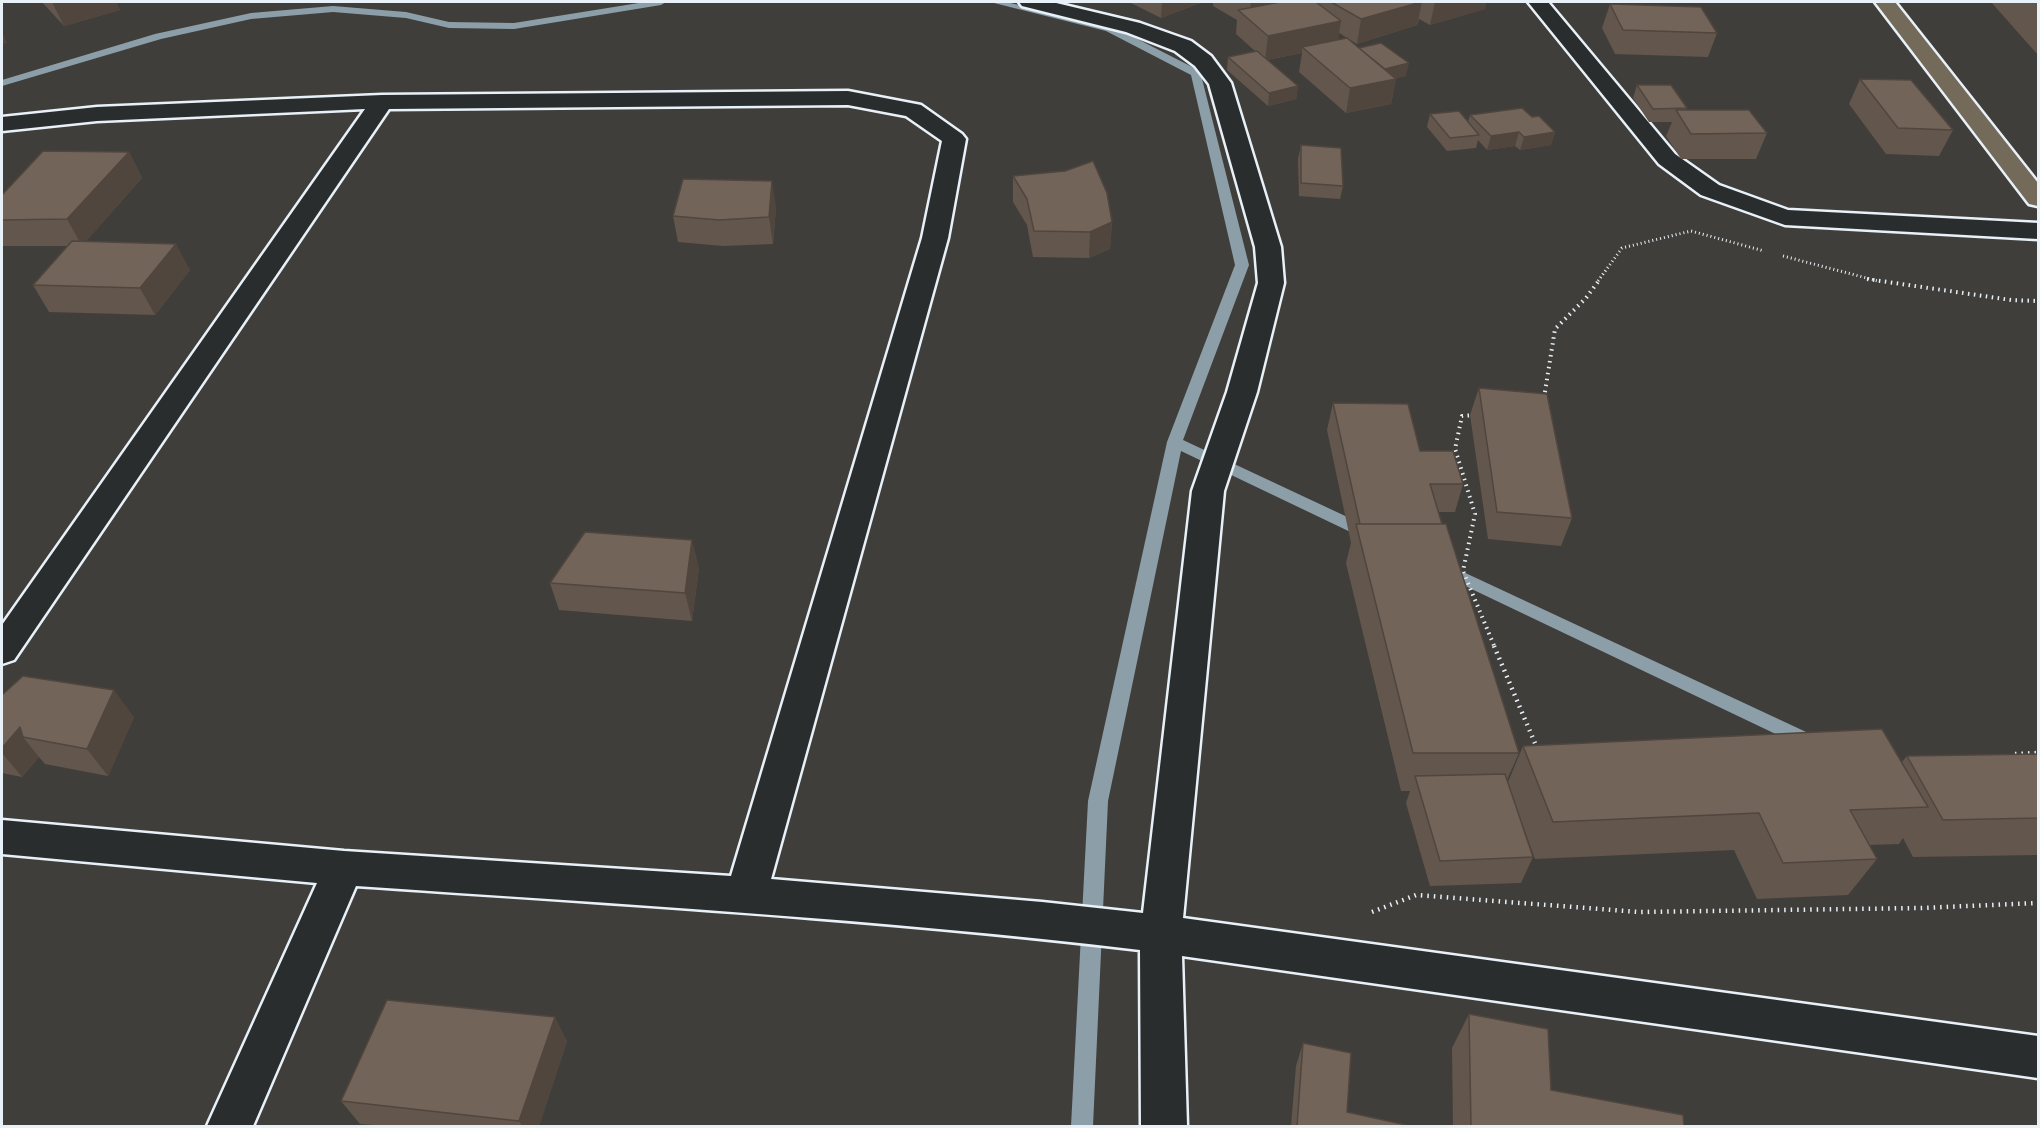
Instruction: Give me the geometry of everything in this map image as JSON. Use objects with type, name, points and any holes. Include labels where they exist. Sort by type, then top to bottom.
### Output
[{"type":"highway","points":[[1885,2],[2038,199]]},
{"type":"street","points":[[1029,2],[1133,27],[1183,46],[1203,61],[1220,83],[1268,247],[1271,283],[1242,392],[1208,490],[1142,932],[1164,1126]]},
{"type":"street","points":[[1539,2],[1667,159],[1710,190],[1785,217],[2038,231]]},
{"type":"street","points":[[2,124],[97,114],[382,102],[848,98],[913,110],[954,139],[935,238],[746,895]]},
{"type":"street","points":[[2,651],[382,102]]},
{"type":"street","points":[[2,837],[344,868],[746,895],[1042,920],[2038,1057]]},
{"type":"street","points":[[230,1126],[344,868]]},
{"type":"path","points":[[1543,409],[1555,329],[1586,298],[1622,248],[1690,231],[1767,252]]},
{"type":"path","points":[[1778,255],[1866,279],[2011,300],[2038,301]]},
{"type":"path","points":[[1485,414],[1462,416],[1455,449],[1475,514],[1463,571],[1537,748],[1548,748]]},
{"type":"path","points":[[2003,755],[2038,753]]},
{"type":"path","points":[[1372,912],[1416,895],[1639,912],[1909,908],[2038,903]]},
{"type":"building","points":[[1280,2],[1316,2],[1341,21],[1268,36],[1238,10]]},
{"type":"building","points":[[1331,2],[1421,2],[1361,19]]},
{"type":"building","points":[[1610,4],[1701,7],[1717,33],[1623,30]]},
{"type":"building","points":[[1347,38],[1396,79],[1350,88],[1302,47]]},
{"type":"building","points":[[1381,43],[1409,63],[1385,69],[1359,48]]},
{"type":"building","points":[[1257,51],[1298,86],[1269,93],[1228,57]]},
{"type":"building","points":[[1860,79],[1911,80],[1953,130],[1898,128]]},
{"type":"building","points":[[1637,85],[1671,85],[1687,108],[1653,109]]},
{"type":"building","points":[[1522,108],[1532,117],[1539,116],[1555,132],[1524,137],[1519,132],[1491,136],[1470,115]]},
{"type":"building","points":[[1676,110],[1749,110],[1767,133],[1691,134]]},
{"type":"building","points":[[1459,111],[1479,135],[1450,138],[1430,114]]},
{"type":"building","points":[[1301,145],[1341,148],[1343,186],[1301,183]]},
{"type":"building","points":[[43,151],[129,152],[67,219],[2,220],[2,195]]},
{"type":"building","points":[[1093,161],[1107,193],[1112,222],[1090,232],[1034,231],[1027,199],[1013,176],[1065,171]]},
{"type":"building","points":[[683,179],[772,181],[769,217],[719,220],[673,216]]},
{"type":"building","points":[[72,241],[176,244],[140,288],[33,285]]},
{"type":"building","points":[[1479,388],[1547,394],[1572,518],[1497,512]]},
{"type":"building","points":[[1333,403],[1408,404],[1420,451],[1453,451],[1463,484],[1430,484],[1442,524],[1360,524]]},
{"type":"building","points":[[1356,524],[1446,524],[1519,753],[1413,753]]},
{"type":"building","points":[[585,532],[692,540],[685,593],[550,583]]},
{"type":"building","points":[[23,676],[114,690],[87,749],[23,737],[20,727],[2,748],[2,695]]},
{"type":"building","points":[[1882,729],[1928,807],[1850,810],[1877,859],[1783,863],[1759,813],[1553,822],[1523,746]]},
{"type":"building","points":[[2038,754],[2038,818],[1943,820],[1907,756]]},
{"type":"building","points":[[1505,774],[1533,857],[1440,861],[1415,776]]},
{"type":"building","points":[[387,1000],[555,1017],[519,1121],[341,1101]]},
{"type":"building","points":[[1469,1014],[1548,1029],[1551,1090],[1683,1115],[1684,1126],[1471,1126]]},
{"type":"building","points":[[1303,1043],[1351,1053],[1347,1112],[1406,1126],[1297,1126]]},
{"type":"waterway","points":[[2,83],[159,36],[251,16],[333,9],[406,15],[449,25],[514,26],[661,2]]},
{"type":"waterway","points":[[995,2],[1110,29],[1196,73],[1242,265],[1175,442]]},
{"type":"waterway","points":[[1082,1126],[1098,801],[1175,442]]},
{"type":"waterway","points":[[1175,442],[1367,533]]},
{"type":"waterway","points":[[1444,569],[1812,743]]}]
